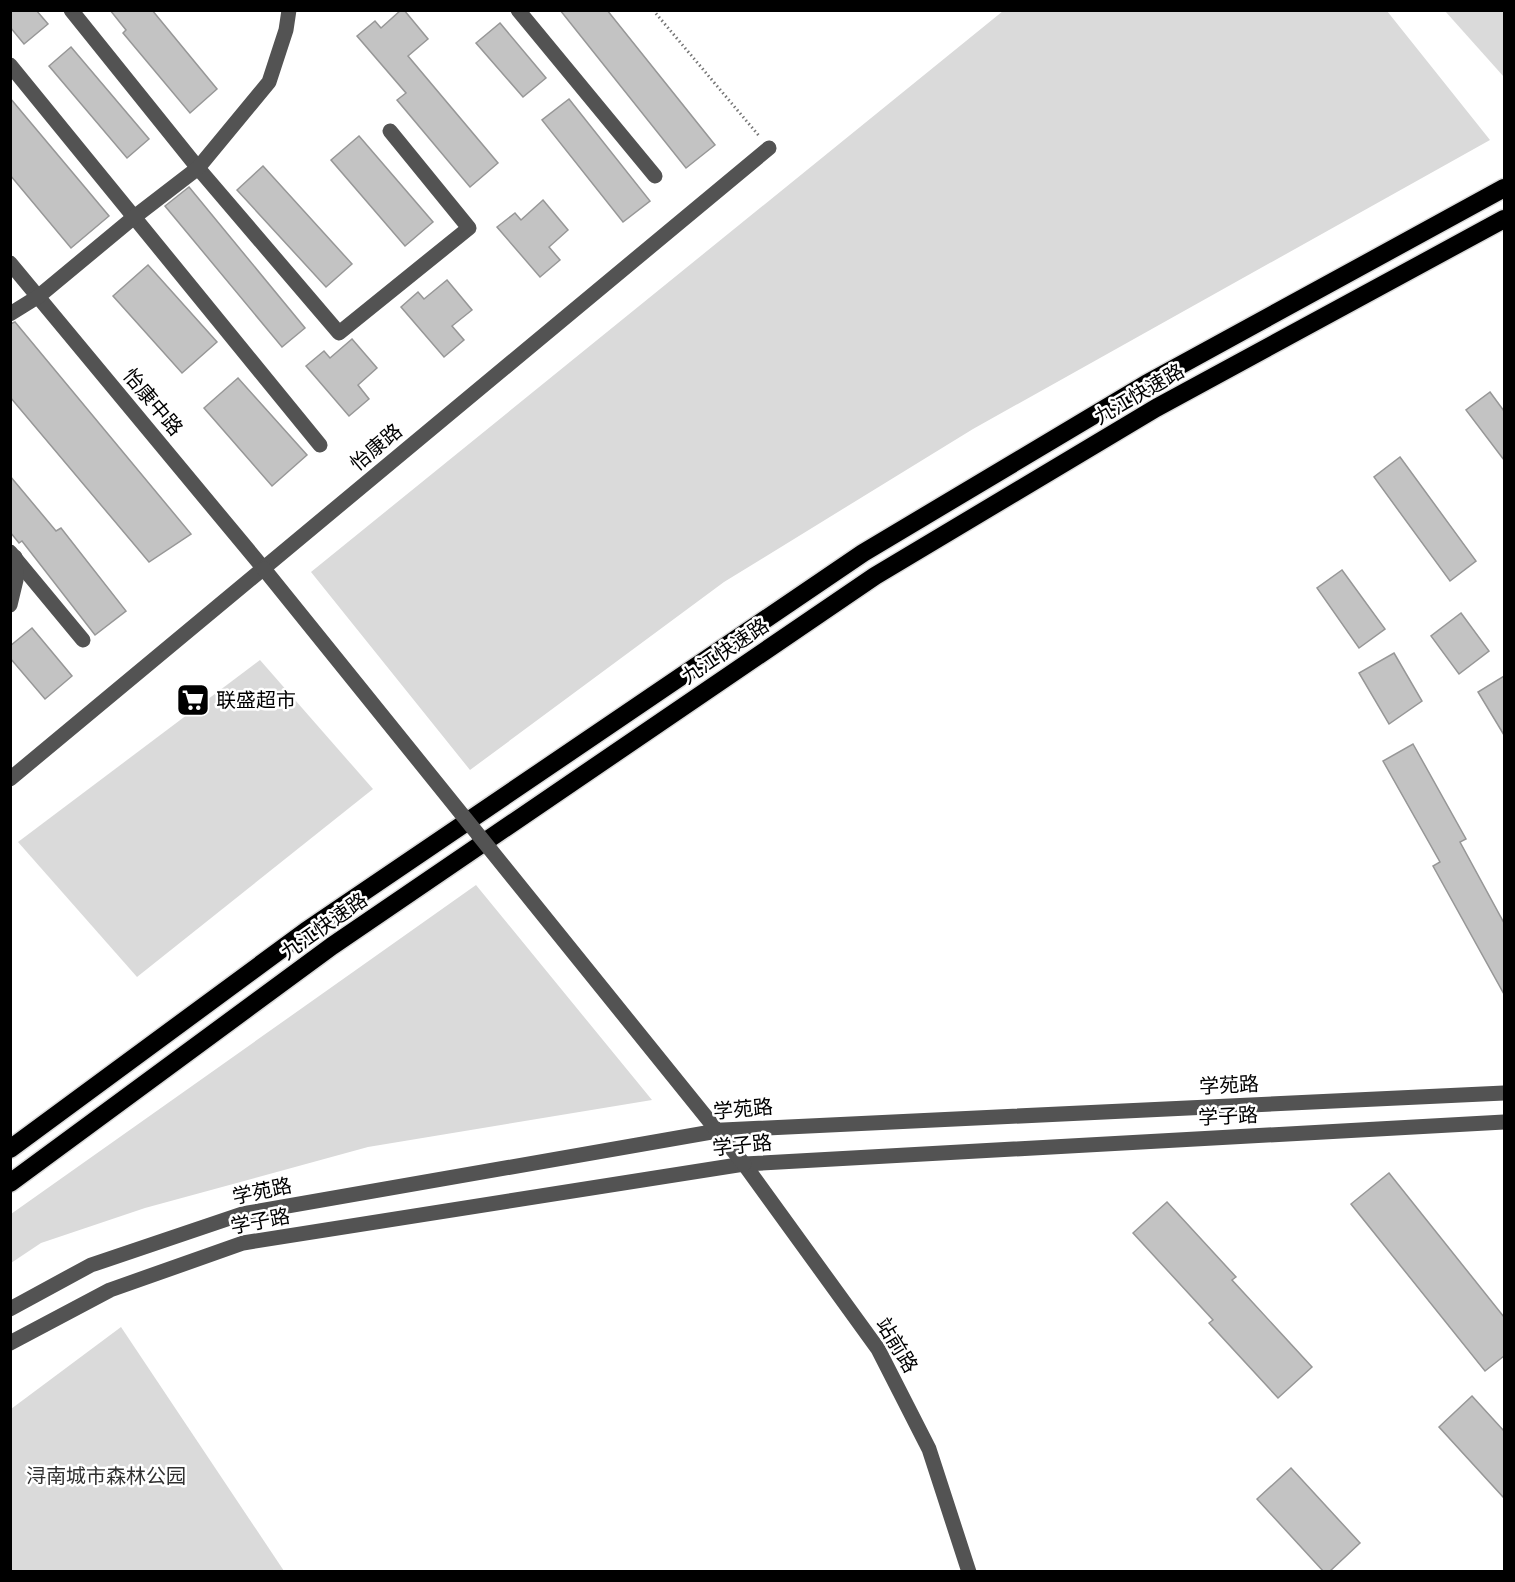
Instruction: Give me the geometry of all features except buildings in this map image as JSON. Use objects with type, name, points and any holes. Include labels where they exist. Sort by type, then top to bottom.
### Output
[{"type":"highway","name":"九江快速路","points":[[10,1149],[306,931],[863,553],[1146,384],[1504,188]]},
{"type":"highway","name":"九江快速路","points":[[10,1183],[332,946],[875,576],[1156,408],[1504,219]]},
{"type":"street","points":[[71,10],[198,168],[339,333],[469,228],[390,131]]},
{"type":"street","points":[[10,314],[39,296],[133,218],[198,168],[269,82],[286,30],[289,10]]},
{"type":"street","points":[[518,10],[655,176]]},
{"type":"street","points":[[10,65],[320,445]]},
{"type":"street","name":"怡康路","points":[[10,779],[769,148]]},
{"type":"street","name":"怡康中路","points":[[10,263],[264,568],[744,1164]]},
{"type":"street","points":[[10,605],[16,580],[13,554]]},
{"type":"street","points":[[13,554],[83,640]]},
{"type":"street","name":"学苑路","points":[[10,1309],[91,1265],[242,1214],[723,1130],[1504,1093]]},
{"type":"street","name":"学子路","points":[[10,1343],[110,1290],[243,1243],[744,1164],[1504,1122]]},
{"type":"street","name":"站前路","points":[[744,1164],[878,1349],[929,1449],[969,1572]]},
{"type":"path","points":[[653,10],[769,148]]},
{"type":"green space","points":[[1003,11],[1387,11],[1490,140],[973,429],[724,582],[470,770],[311,572]]},
{"type":"green space","points":[[1445,11],[1504,11],[1504,77]]},
{"type":"green space","points":[[260,660],[373,789],[137,977],[18,842]]},
{"type":"green space","points":[[476,885],[652,1100],[368,1147],[145,1208],[41,1243],[11,1263],[11,1214]]},
{"type":"green space","name":"浔南城市森林公园","points":[[121,1327],[284,1571],[11,1571],[11,1409]]},
{"type":"place","name":"联盛超市","points":[[193,700]]}]
